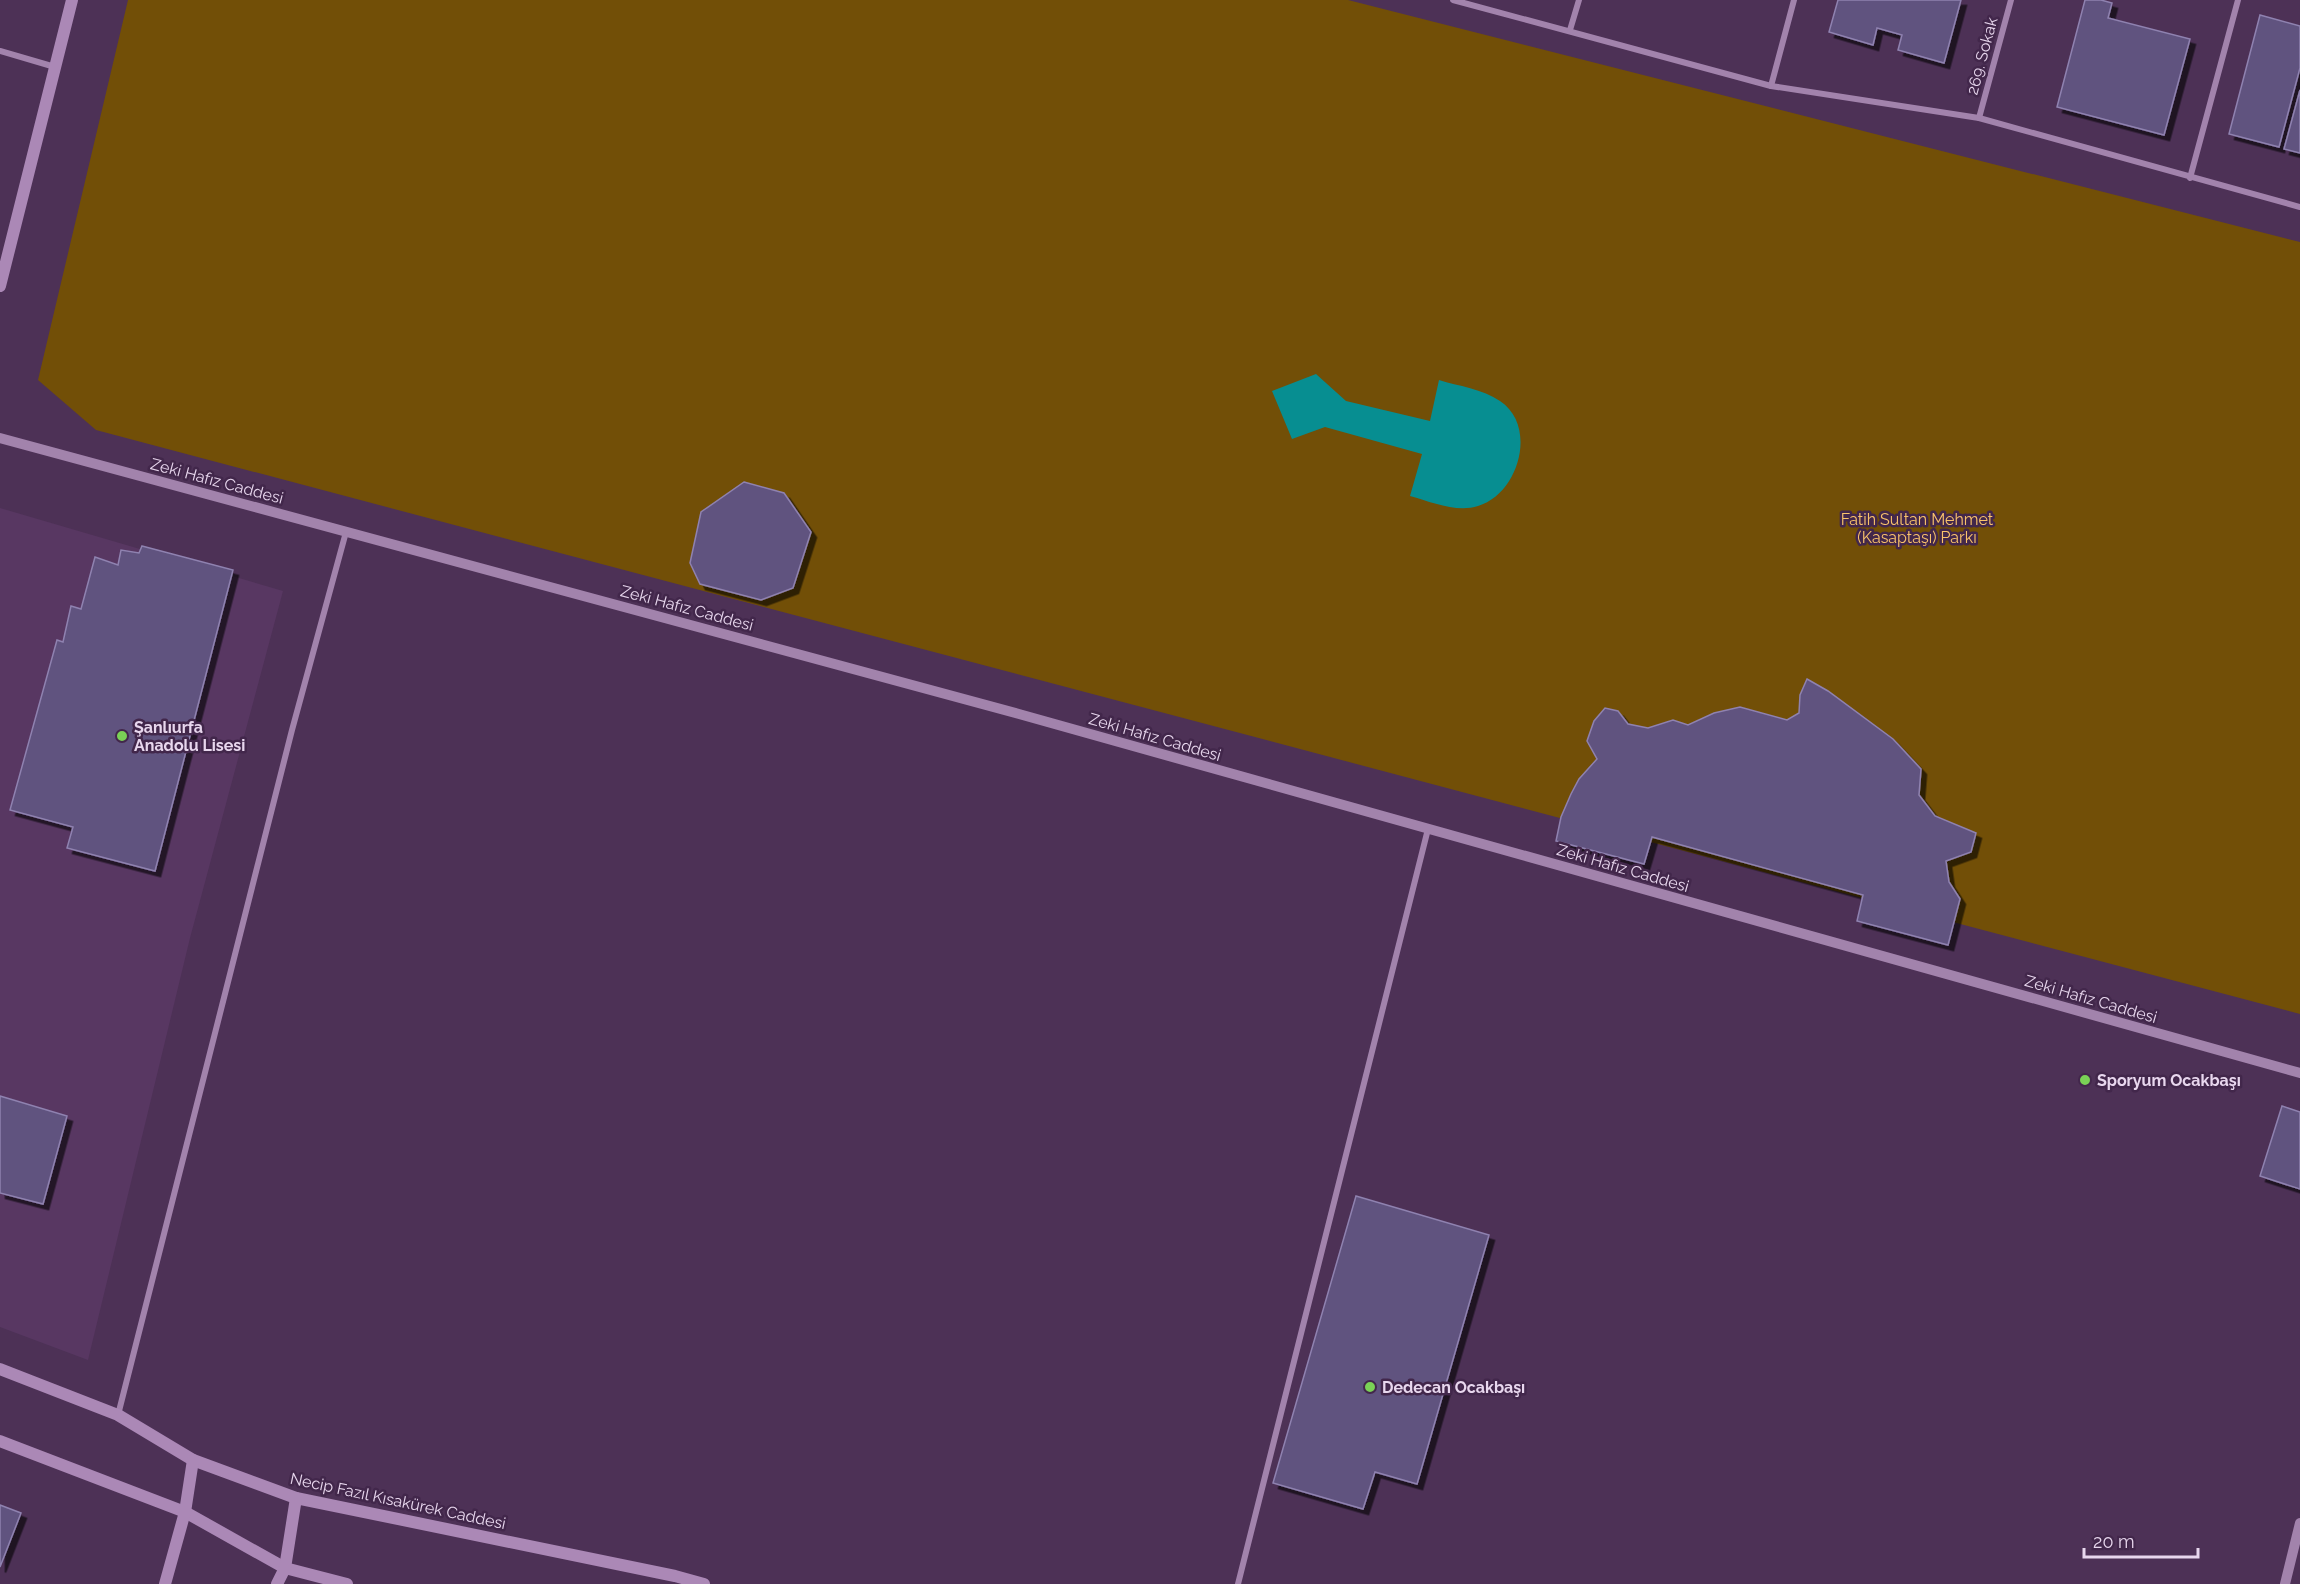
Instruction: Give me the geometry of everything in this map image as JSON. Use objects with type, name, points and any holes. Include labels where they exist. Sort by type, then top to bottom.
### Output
[{"type":"main road","points":[[0,286],[72,0]]},
{"type":"main road","name":"Necip Fazıl Kısakürek Caddesi","points":[[0,1369],[118,1415],[194,1460],[296,1498],[675,1576],[704,1584]]},
{"type":"main road","points":[[0,1441],[185,1512],[285,1568],[347,1584]]},
{"type":"main road","points":[[165,1584],[185,1512],[194,1460]]},
{"type":"main road","points":[[277,1584],[285,1568],[296,1498]]},
{"type":"street","points":[[1453,0],[1771,86],[1979,118],[2300,207]]},
{"type":"street","points":[[1570,30],[1579,0]]},
{"type":"street","points":[[1771,86],[1794,0]]},
{"type":"street","name":"269. Sokak","points":[[1979,118],[2011,0]]},
{"type":"street","points":[[2190,178],[2238,0]]},
{"type":"street","points":[[0,51],[56,67]]},
{"type":"street","name":"Zeki Hafız Caddesi","points":[[0,438],[1019,714],[2300,1073]]},
{"type":"street","points":[[118,1415],[289,741],[346,532]]},
{"type":"street","points":[[1238,1584],[1428,829]]},
{"type":"street","points":[[2285,1584],[2300,1523]]},
{"type":"shaded area","points":[[1316,374],[1346,401],[1430,421],[1439,380],[1493,397],[1512,412],[1518,426],[1521,442],[1519,458],[1513,474],[1504,488],[1492,499],[1470,508],[1453,507],[1410,496],[1422,454],[1325,427],[1292,439],[1272,391]]},
{"type":"shaded area","points":[[0,508],[283,591],[190,938],[88,1360],[0,1327]]},
{"type":"green space","name":"Fatih Sultan Mehmet (Kasaptaşı) Parkı","points":[[128,0],[1348,0],[2300,242],[2300,1014],[96,430],[38,380]]},
{"type":"building","points":[[1838,0],[1961,0],[1944,63],[1898,50],[1902,35],[1877,28],[1873,45],[1829,32]]},
{"type":"building","points":[[2085,0],[2112,3],[2108,18],[2190,39],[2164,135],[2057,107]]},
{"type":"building","points":[[2260,15],[2300,26],[2300,68],[2279,147],[2229,134]]},
{"type":"building","points":[[2300,90],[2300,153],[2284,149]]},
{"type":"building","points":[[744,482],[784,493],[811,532],[793,588],[761,600],[700,584],[690,563],[701,512]]},
{"type":"building","points":[[142,546],[233,570],[155,871],[67,848],[73,827],[10,810],[57,640],[63,642],[71,606],[81,609],[95,557],[118,565],[121,550],[139,553]]},
{"type":"building","points":[[1807,679],[1828,691],[1893,739],[1921,769],[1919,795],[1935,816],[1976,833],[1971,852],[1946,861],[1949,882],[1960,899],[1948,945],[1857,921],[1863,895],[1652,837],[1644,864],[1556,841],[1561,817],[1571,794],[1579,779],[1597,759],[1587,741],[1594,721],[1605,708],[1618,711],[1628,724],[1648,728],[1673,720],[1688,725],[1714,713],[1740,707],[1787,720],[1799,713],[1800,695]]},
{"type":"building","points":[[0,1096],[67,1116],[43,1204],[0,1193]]},
{"type":"building","points":[[2282,1106],[2300,1112],[2300,1189],[2260,1176]]},
{"type":"building","points":[[1356,1196],[1489,1235],[1417,1484],[1375,1472],[1363,1509],[1273,1483]]},
{"type":"building","points":[[0,1505],[21,1513],[0,1567]]},
{"type":"place","name":"Şanlıurfa Anadolu Lisesi","points":[[122,736]]},
{"type":"place","name":"Sporyum Ocakbaşı","points":[[2085,1080]]},
{"type":"place","name":"Dedecan Ocakbaşı","points":[[1370,1387]]}]
